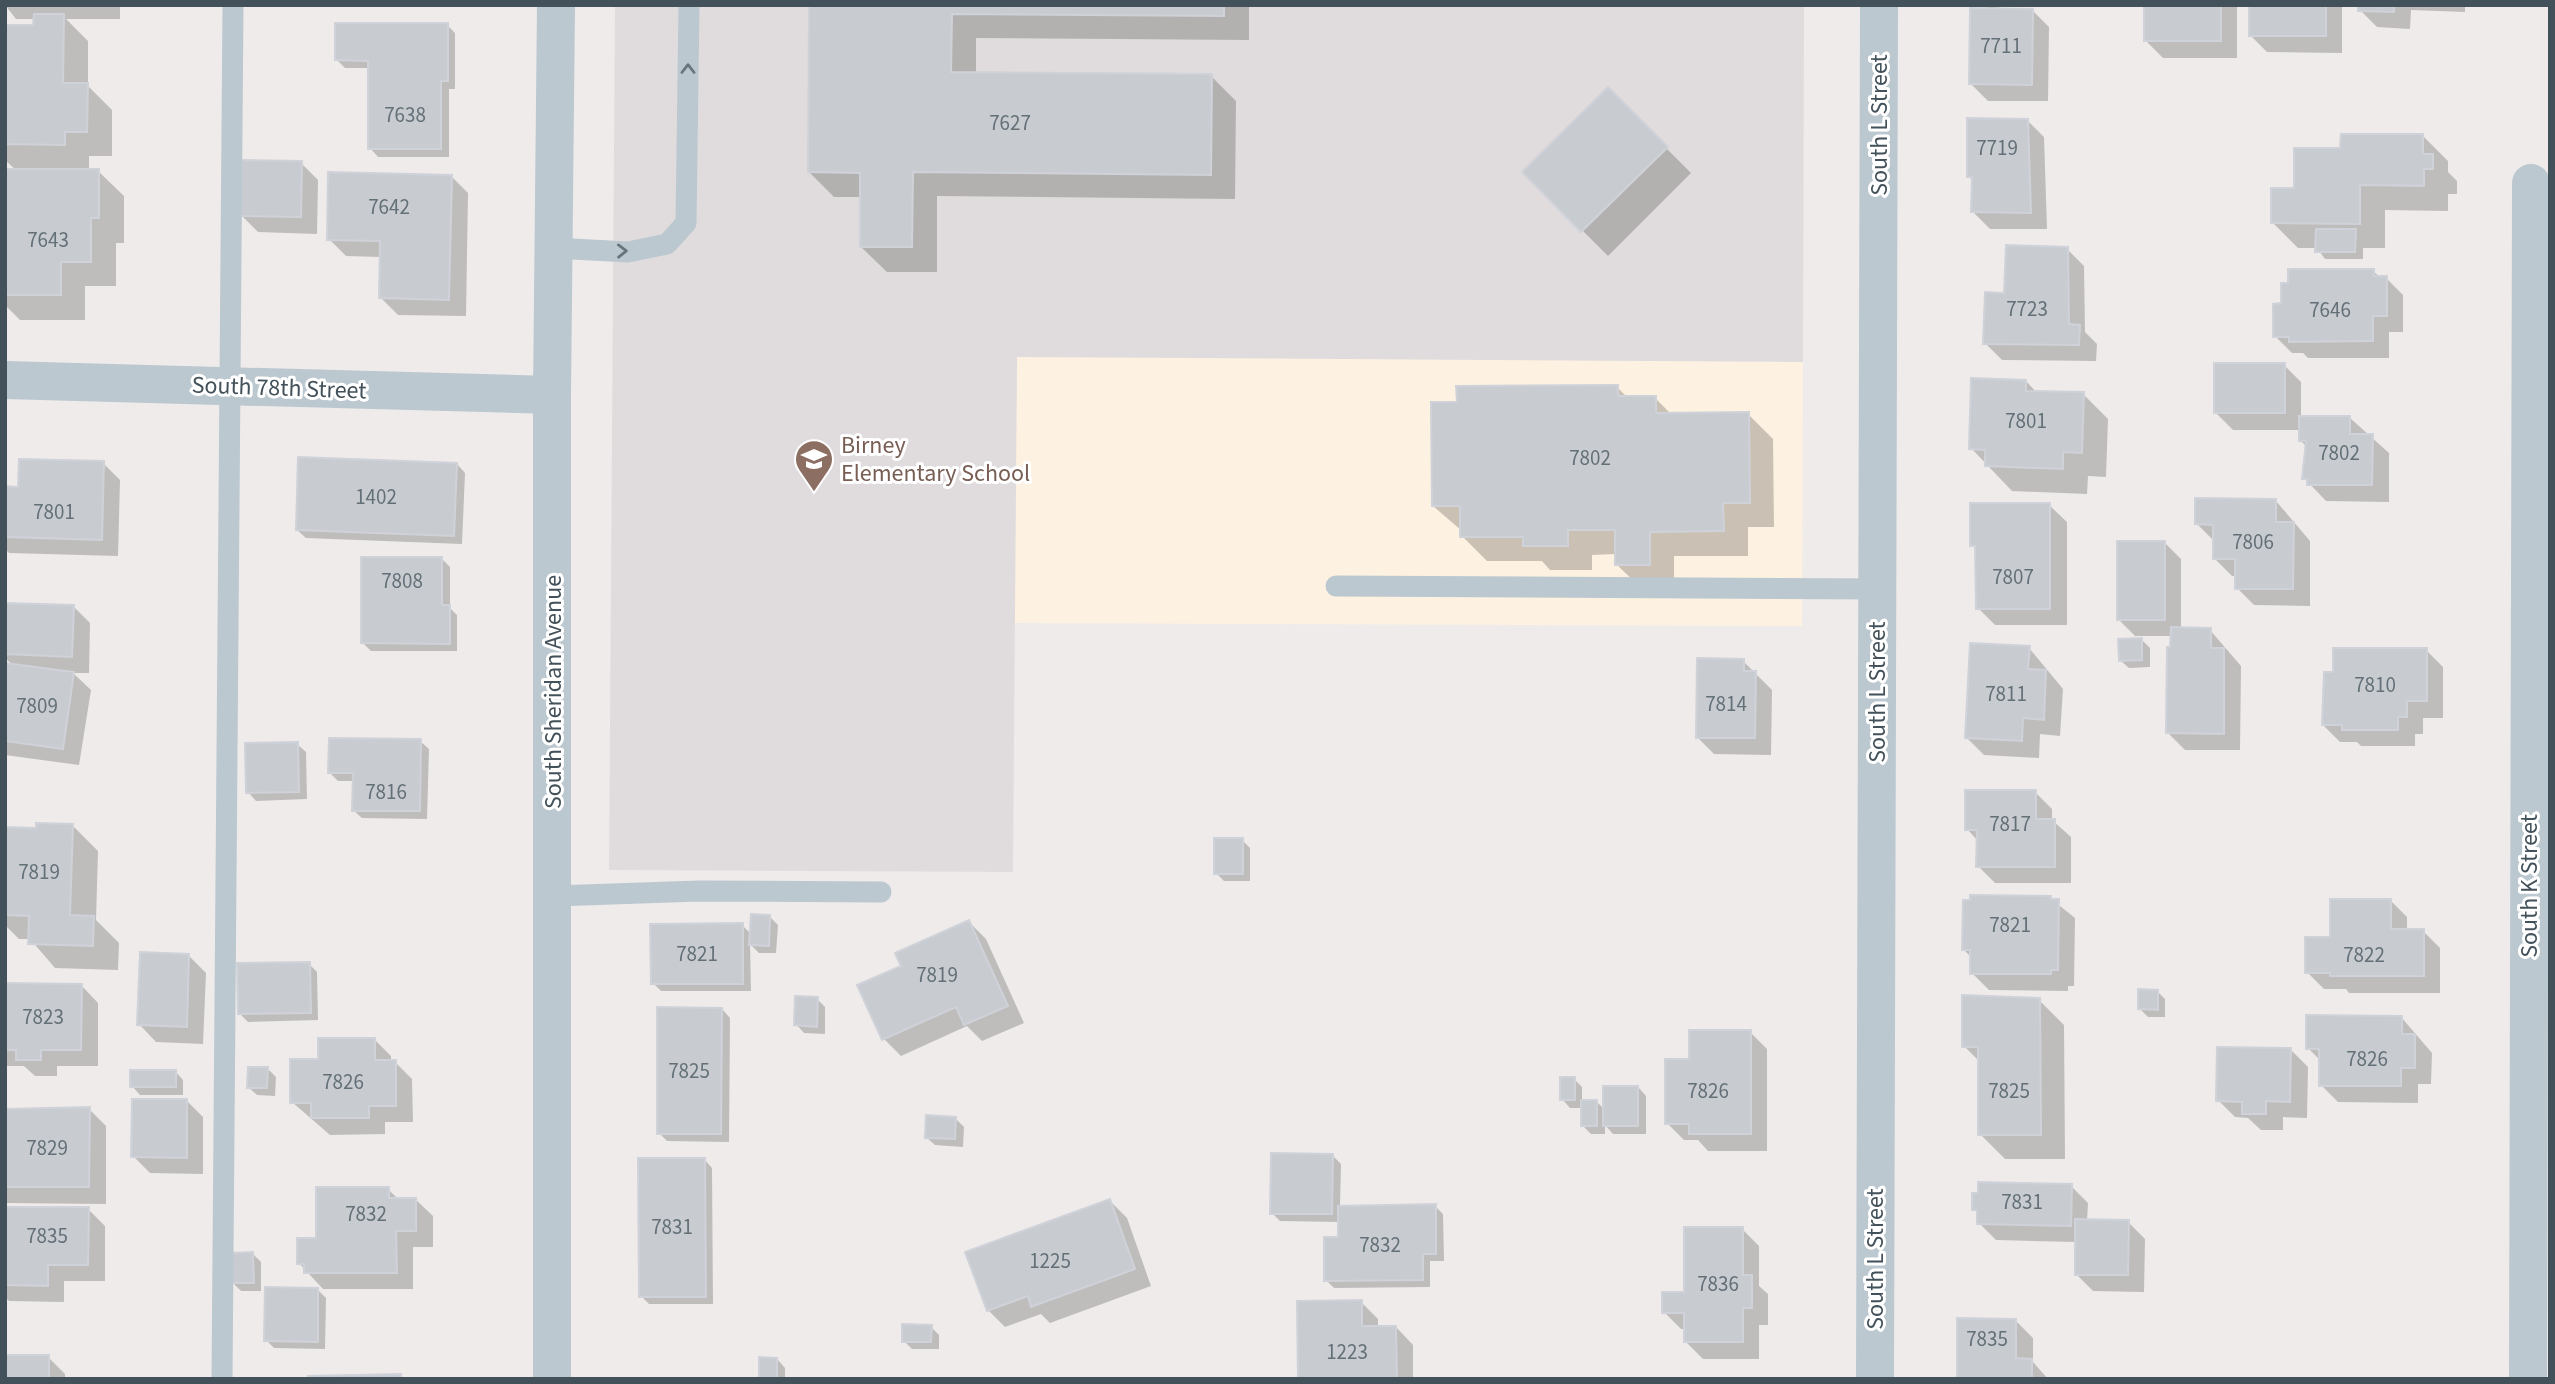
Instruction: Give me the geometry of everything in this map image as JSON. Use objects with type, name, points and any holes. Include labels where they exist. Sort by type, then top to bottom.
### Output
[{"type":"street","name":"South Sheridan Avenue","points":[[552,1379],[552,395],[556,5]]},
{"type":"street","name":"South L Street","points":[[1875,1379],[1879,5]]},
{"type":"street","name":"South K Street","points":[[2528,1379],[2540,353],[2531,183]]},
{"type":"street","name":"South 78th Street","points":[[5,380],[552,395]]},
{"type":"lane","points":[[222,1379],[233,5]]},
{"type":"lane","points":[[554,248],[628,252],[667,244],[685,223],[689,5]]},
{"type":"lane","points":[[1336,586],[1878,589]]},
{"type":"lane","points":[[554,896],[699,891],[881,892]]},
{"type":"shaded area","name":"Birney Elementary School","points":[[615,5],[1804,5],[1803,362],[1017,357],[1013,872],[609,870]]},
{"type":"shaded area","points":[[1017,356],[1803,362],[1802,626],[1014,623]]},
{"type":"building","points":[[809,5],[1224,5],[1224,16],[952,14],[951,72],[1212,74],[1211,175],[913,172],[912,247],[860,247],[860,173],[808,172]]},
{"type":"building","points":[[2144,5],[2221,5],[2221,41],[2144,41]]},
{"type":"building","points":[[2249,5],[2326,5],[2326,36],[2249,36]]},
{"type":"building","points":[[2358,5],[2394,5],[2394,12],[2358,11]]},
{"type":"building","points":[[1970,8],[2033,9],[2032,85],[1969,84]]},
{"type":"building","points":[[34,14],[64,14],[63,83],[88,83],[87,132],[65,132],[65,145],[5,144],[5,25],[33,25]]},
{"type":"building","points":[[335,23],[448,23],[448,81],[441,81],[441,149],[368,149],[368,61],[335,60]]},
{"type":"building","points":[[1608,87],[1668,147],[1581,232],[1522,172]]},
{"type":"building","points":[[1967,118],[2028,119],[2031,213],[1971,212],[1972,177],[1967,177]]},
{"type":"building","points":[[2341,134],[2423,134],[2423,154],[2433,154],[2433,169],[2424,169],[2424,186],[2360,185],[2360,224],[2271,223],[2271,188],[2294,188],[2294,148],[2340,148]]},
{"type":"building","points":[[241,160],[302,161],[301,217],[240,216]]},
{"type":"building","points":[[5,169],[99,169],[99,218],[91,218],[91,262],[61,262],[61,295],[5,295]]},
{"type":"building","points":[[328,172],[452,175],[449,300],[379,298],[380,241],[327,240]]},
{"type":"building","points":[[2316,229],[2356,229],[2355,252],[2315,252]]},
{"type":"building","points":[[2006,245],[2068,247],[2069,324],[2080,325],[2079,345],[1983,344],[1985,292],[2004,293]]},
{"type":"building","points":[[2288,269],[2374,269],[2374,276],[2387,276],[2387,316],[2373,316],[2373,341],[2289,342],[2289,337],[2273,337],[2273,304],[2281,303],[2281,283],[2288,283]]},
{"type":"building","points":[[2214,363],[2285,363],[2285,413],[2214,413]]},
{"type":"building","points":[[1971,378],[2026,380],[2026,391],[2084,392],[2082,453],[2063,452],[2063,469],[1985,466],[1985,450],[1969,449]]},
{"type":"building","points":[[1618,385],[1618,396],[1656,396],[1656,413],[1749,412],[1750,503],[1723,503],[1724,531],[1650,532],[1650,565],[1615,565],[1615,530],[1568,530],[1568,546],[1523,546],[1523,537],[1460,537],[1460,506],[1432,506],[1431,402],[1457,402],[1456,386]]},
{"type":"building","points":[[2299,416],[2350,416],[2350,434],[2373,434],[2372,485],[2307,485],[2307,479],[2302,479],[2306,441],[2299,441]]},
{"type":"building","points":[[298,457],[457,463],[454,536],[296,530]]},
{"type":"building","points":[[19,459],[104,461],[102,540],[5,537],[5,486],[18,487]]},
{"type":"building","points":[[2195,498],[2276,499],[2276,522],[2294,522],[2293,589],[2235,589],[2235,559],[2213,559],[2213,525],[2195,524]]},
{"type":"building","points":[[1970,503],[2050,503],[2050,609],[1976,609],[1975,546],[1970,546]]},
{"type":"building","points":[[2117,541],[2165,541],[2165,620],[2117,620]]},
{"type":"building","points":[[361,557],[442,557],[442,605],[450,605],[450,644],[361,643]]},
{"type":"building","points":[[5,603],[74,605],[72,657],[5,654]]},
{"type":"building","points":[[2171,627],[2211,628],[2211,648],[2224,648],[2224,734],[2166,733],[2167,647],[2170,647]]},
{"type":"building","points":[[2142,638],[2142,660],[2119,661],[2118,639]]},
{"type":"building","points":[[1970,643],[2030,646],[2028,669],[2046,670],[2044,720],[2023,718],[2022,741],[1965,738]]},
{"type":"building","points":[[2333,648],[2427,648],[2427,701],[2407,701],[2407,717],[2398,717],[2398,730],[2342,730],[2342,725],[2322,725],[2324,672],[2333,672]]},
{"type":"building","points":[[1697,658],[1744,659],[1744,671],[1756,671],[1755,738],[1696,738]]},
{"type":"building","points":[[5,663],[74,672],[63,749],[5,741]]},
{"type":"building","points":[[329,738],[421,739],[420,811],[352,811],[353,773],[328,773]]},
{"type":"building","points":[[298,742],[299,792],[246,793],[245,743]]},
{"type":"building","points":[[1965,790],[2036,790],[2036,819],[2055,819],[2055,867],[1976,867],[1977,830],[1965,830]]},
{"type":"building","points":[[36,823],[73,824],[70,915],[94,916],[93,946],[28,944],[29,916],[5,915],[5,827],[36,828]]},
{"type":"building","points":[[1214,838],[1243,838],[1243,874],[1214,874]]},
{"type":"building","points":[[1970,895],[2051,896],[2051,899],[2059,899],[2058,970],[2051,970],[2051,974],[1970,974],[1970,950],[1962,950],[1963,900],[1970,900]]},
{"type":"building","points":[[2330,899],[2391,899],[2391,929],[2424,929],[2424,976],[2330,976],[2330,973],[2305,973],[2305,937],[2330,937]]},
{"type":"building","points":[[751,914],[770,915],[769,946],[749,945]]},
{"type":"building","points":[[969,920],[1008,1006],[964,1025],[956,1007],[882,1040],[857,985],[901,966],[895,953]]},
{"type":"building","points":[[743,923],[743,984],[651,984],[650,924]]},
{"type":"building","points":[[140,952],[189,954],[187,1027],[137,1025]]},
{"type":"building","points":[[310,962],[311,1013],[238,1014],[237,963]]},
{"type":"building","points":[[5,983],[82,984],[81,1050],[41,1050],[41,1060],[16,1060],[16,1050],[5,1050]]},
{"type":"building","points":[[2138,989],[2158,990],[2158,1010],[2138,1009]]},
{"type":"building","points":[[1962,995],[2040,998],[2041,1135],[1978,1135],[1978,1047],[1962,1047]]},
{"type":"building","points":[[795,996],[818,997],[817,1027],[794,1025]]},
{"type":"building","points":[[657,1007],[722,1008],[721,1134],[657,1134]]},
{"type":"building","points":[[2306,1015],[2402,1016],[2402,1034],[2415,1034],[2415,1068],[2401,1068],[2401,1086],[2319,1086],[2319,1049],[2306,1049]]},
{"type":"building","points":[[1689,1030],[1751,1030],[1751,1134],[1689,1134],[1689,1124],[1665,1124],[1665,1059],[1689,1059]]},
{"type":"building","points":[[318,1038],[375,1038],[375,1060],[396,1060],[396,1106],[369,1106],[369,1118],[311,1118],[311,1103],[290,1103],[290,1059],[318,1059]]},
{"type":"building","points":[[2217,1047],[2291,1048],[2290,1102],[2266,1101],[2266,1114],[2242,1114],[2242,1102],[2216,1101]]},
{"type":"building","points":[[248,1067],[268,1067],[267,1088],[247,1088]]},
{"type":"building","points":[[130,1070],[176,1070],[176,1087],[130,1087]]},
{"type":"building","points":[[1560,1077],[1575,1077],[1575,1100],[1560,1100]]},
{"type":"building","points":[[1603,1086],[1638,1086],[1638,1126],[1603,1126]]},
{"type":"building","points":[[132,1099],[187,1099],[187,1158],[131,1157]]},
{"type":"building","points":[[1581,1100],[1597,1100],[1597,1126],[1581,1126]]},
{"type":"building","points":[[90,1107],[89,1187],[5,1187],[5,1109]]},
{"type":"building","points":[[926,1115],[956,1117],[955,1139],[925,1138]]},
{"type":"building","points":[[1271,1153],[1333,1154],[1332,1214],[1270,1214]]},
{"type":"building","points":[[638,1158],[705,1158],[706,1297],[639,1297]]},
{"type":"building","points":[[1978,1182],[2072,1184],[2071,1226],[1977,1224],[1977,1210],[1972,1210],[1972,1193],[1978,1193]]},
{"type":"building","points":[[316,1187],[389,1187],[389,1198],[416,1198],[416,1231],[396,1231],[397,1273],[304,1273],[304,1264],[297,1264],[297,1238],[316,1238]]},
{"type":"building","points":[[1110,1199],[1135,1269],[1031,1307],[1028,1296],[987,1311],[965,1252]]},
{"type":"building","points":[[1436,1204],[1436,1254],[1423,1254],[1423,1280],[1324,1281],[1324,1237],[1338,1237],[1338,1206]]},
{"type":"building","points":[[5,1207],[89,1207],[88,1265],[48,1265],[48,1286],[5,1285]]},
{"type":"building","points":[[2075,1219],[2129,1220],[2128,1275],[2075,1275]]},
{"type":"building","points":[[1684,1227],[1743,1227],[1743,1275],[1752,1275],[1752,1308],[1743,1308],[1743,1342],[1684,1342],[1684,1313],[1662,1313],[1662,1292],[1684,1292]]},
{"type":"building","points":[[253,1252],[254,1283],[231,1283],[231,1253]]},
{"type":"building","points":[[265,1287],[318,1288],[318,1342],[264,1341]]},
{"type":"building","points":[[1362,1300],[1362,1326],[1396,1326],[1397,1379],[1298,1379],[1297,1301]]},
{"type":"building","points":[[1957,1318],[2016,1319],[2016,1358],[2032,1359],[2032,1379],[1957,1379]]},
{"type":"building","points":[[902,1324],[932,1325],[931,1342],[902,1342]]},
{"type":"building","points":[[5,1355],[49,1355],[49,1379],[5,1379]]},
{"type":"building","points":[[759,1357],[777,1358],[777,1379],[759,1379]]},
{"type":"building","points":[[401,1374],[401,1379],[308,1379],[308,1376]]},
{"type":"place","name":"Birney Elementary School","points":[[814,493]]}]
